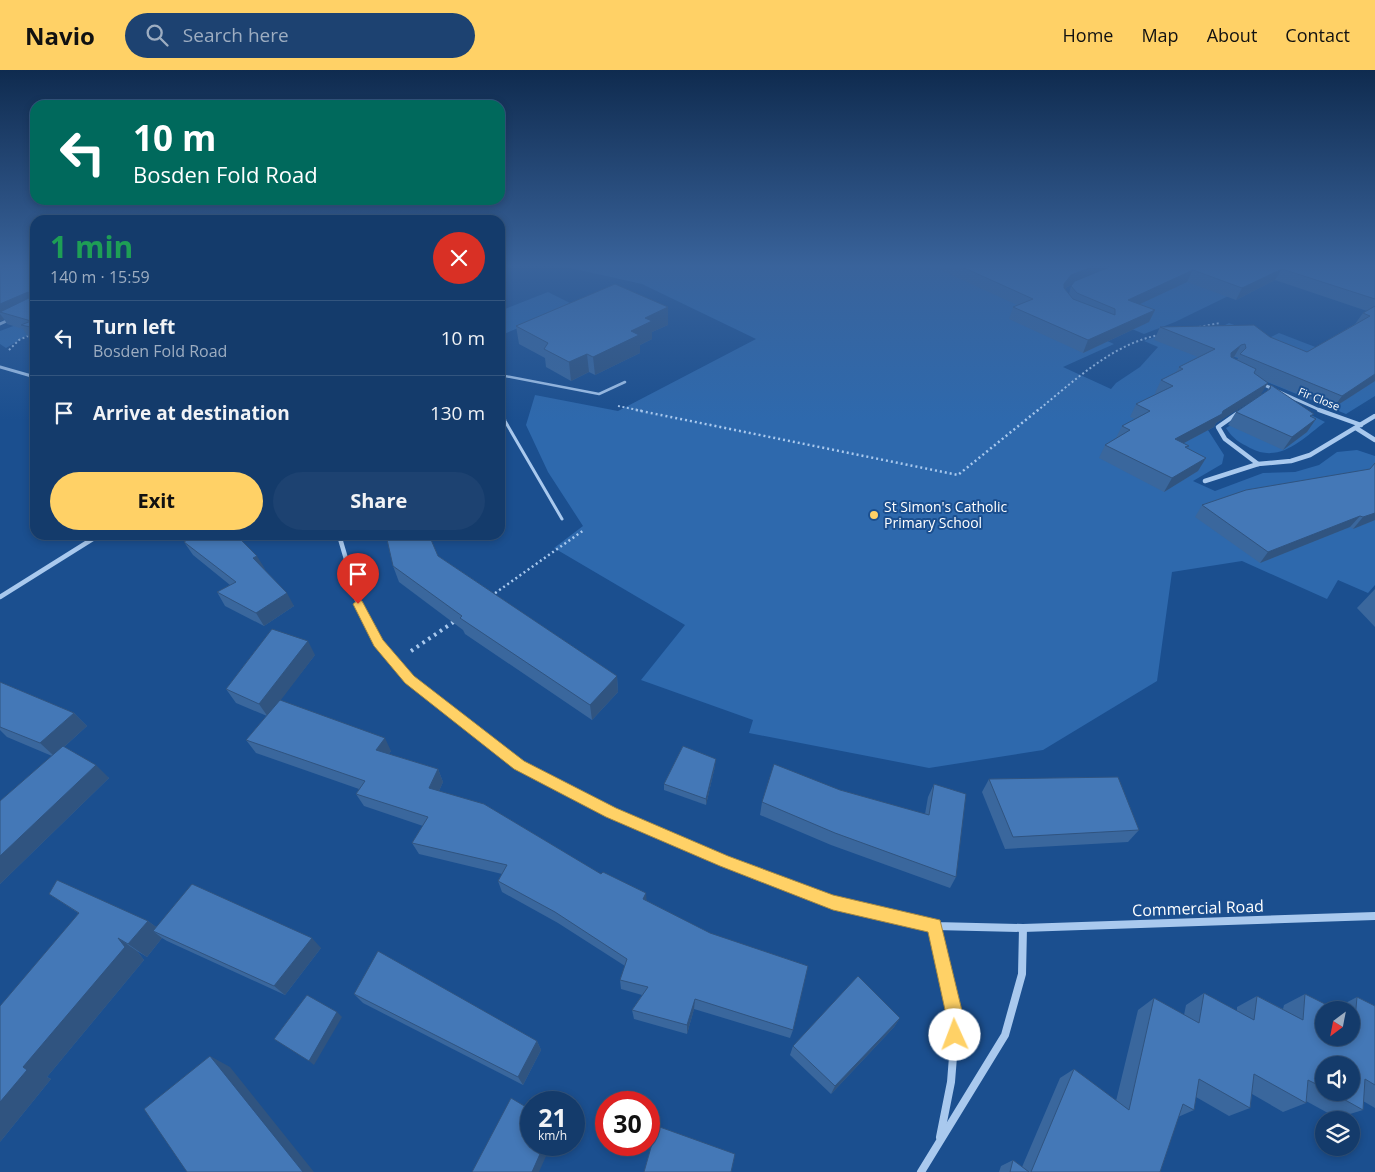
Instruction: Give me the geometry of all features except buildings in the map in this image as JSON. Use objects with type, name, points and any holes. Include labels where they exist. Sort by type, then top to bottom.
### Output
[{"type":"street","points":[[0,324],[13,317]]},
{"type":"street","points":[[1,368],[30,376]]},
{"type":"street","name":"Fir Close","points":[[1253,380],[1358,426],[1375,440]]},
{"type":"street","points":[[1246,408],[1218,427],[1224,439],[1258,464]]},
{"type":"street","points":[[1205,481],[1258,464],[1291,461],[1310,455],[1375,416]]},
{"type":"street","points":[[0,596],[91,540]]},
{"type":"street","name":"Commercial Road","points":[[340,540],[358,604],[378,643],[409,680],[519,765],[611,812],[725,861],[833,902],[935,926],[1023,928],[1375,916]]},
{"type":"street","points":[[935,926],[956,1019],[951,1082],[939,1142]]},
{"type":"street","points":[[921,1172],[1004,1035],[1022,974],[1023,928]]},
{"type":"lane","points":[[505,376],[599,394],[625,382]]},
{"type":"lane","points":[[505,421],[562,519]]},
{"type":"path","points":[[1192,328],[1220,323]]},
{"type":"path","points":[[617,406],[958,475],[1086,371],[1138,339],[1165,334]]},
{"type":"path","points":[[6,352],[19,340],[30,335]]},
{"type":"path","points":[[483,602],[584,530]]},
{"type":"path","points":[[395,663],[462,616]]},
{"type":"shaded area","points":[[505,317],[544,317],[505,334]]},
{"type":"shaded area","name":"St Simon's Catholic Primary School","points":[[711,317],[1059,317],[1071,325],[1114,344],[1063,367],[1111,389],[1116,383],[1140,367],[1158,347],[1144,341],[1165,335],[1209,330],[1229,323],[1269,338],[1279,333],[1375,370],[1375,396],[1346,414],[1242,372],[1257,365],[1232,356],[1206,427],[1224,455],[1222,464],[1193,481],[1215,491],[1263,473],[1295,472],[1319,465],[1337,452],[1357,450],[1375,456],[1375,585],[1368,593],[1338,580],[1327,599],[1242,561],[1172,572],[1157,681],[1043,750],[929,768],[749,733],[753,720],[641,680],[685,625],[554,548],[583,526],[548,472],[526,425],[535,395],[618,411],[756,339]]},
{"type":"shaded area","points":[[1104,317],[1184,317],[1175,322],[1144,334]]},
{"type":"shaded area","points":[[16,325],[30,329],[30,334],[6,348],[0,344],[0,331]]},
{"type":"shaded area","points":[[1277,398],[1325,422],[1299,442],[1281,451],[1271,453],[1261,452],[1246,446],[1234,438],[1226,428]]},
{"type":"place","name":"St Simon's Catholic Primary School","points":[[874,515]]},
{"type":"route","points":[[358,604],[378,643],[409,680],[454,717],[519,765],[611,812],[725,861],[833,902],[935,926],[956,1019],[955,1035]]}]
